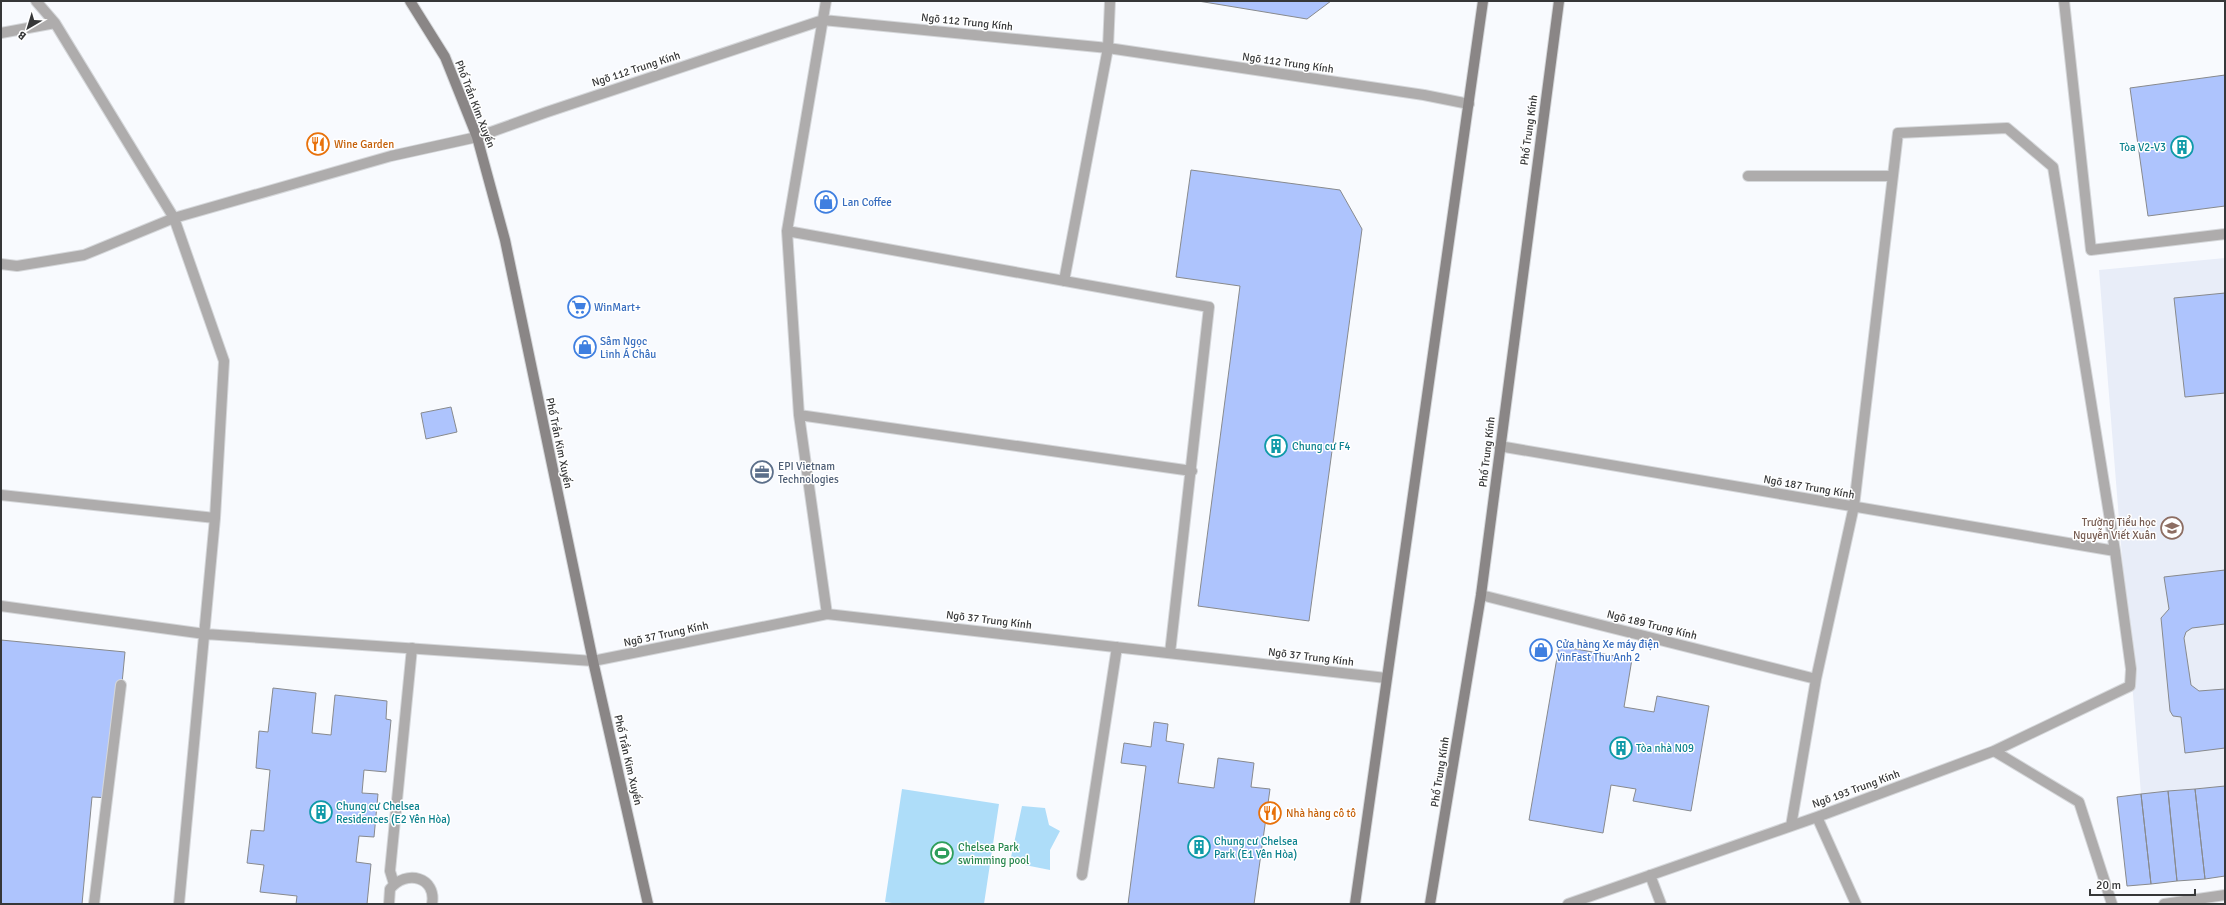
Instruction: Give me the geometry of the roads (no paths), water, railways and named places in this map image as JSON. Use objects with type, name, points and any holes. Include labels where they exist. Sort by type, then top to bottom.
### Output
[{"type":"main road","name":"Phố Trần Kim Xuyến","points":[[410,1],[445,57],[477,137],[505,240],[593,661],[648,904]]},
{"type":"main road","points":[[1355,904],[1483,1]]},
{"type":"main road","name":"Phố Trung Kính","points":[[1430,904],[1481,595],[1499,446],[1559,1]]},
{"type":"street","points":[[36,1],[55,23],[174,218],[224,361],[215,518],[179,904]]},
{"type":"street","points":[[826,1],[787,231],[799,415],[827,614]]},
{"type":"street","points":[[1064,280],[1108,48],[1110,1]]},
{"type":"street","points":[[2064,1],[2091,250],[2225,234]]},
{"type":"street","name":"Ngõ 112 Trung Kính","points":[[1,264],[17,266],[84,255],[174,218],[391,156],[477,137],[547,112],[823,20],[1108,48],[1424,95],[1469,104]]},
{"type":"street","points":[[1,33],[55,23]]},
{"type":"street","points":[[1791,826],[1816,679],[1854,506],[1898,133],[2007,128],[2054,167],[2115,551]]},
{"type":"street","points":[[1748,176],[1892,176]]},
{"type":"street","points":[[787,231],[1209,307],[1192,471],[1170,653]]},
{"type":"street","points":[[799,415],[1192,471]]},
{"type":"street","name":"Ngõ 187 Trung Kính","points":[[1499,446],[2115,551]]},
{"type":"street","points":[[1,495],[215,518]]},
{"type":"street","name":"Ngõ 193 Trung Kính","points":[[1568,904],[1817,817],[1994,751],[2130,686],[2131,669],[2115,551]]},
{"type":"street","name":"Ngõ 189 Trung Kính","points":[[1481,595],[1816,679]]},
{"type":"street","name":"Ngõ 37 Trung Kính","points":[[1,606],[205,634],[593,661],[827,614],[1386,678]]},
{"type":"street","points":[[1082,875],[1117,647]]},
{"type":"street","points":[[394,884],[390,871],[412,648]]},
{"type":"street","points":[[94,904],[121,685]]},
{"type":"street","points":[[1994,751],[2079,802],[2112,904]]},
{"type":"street","points":[[1817,817],[1856,904]]},
{"type":"street","points":[[1650,875],[1661,904]]},
{"type":"street","points":[[389,904],[390,889],[394,884],[408,877],[423,881],[432,892],[432,904]]},
{"type":"street","points":[[2164,904],[2225,895]]},
{"type":"water","name":"Chelsea Park swimming pool","points":[[902,789],[999,804],[984,904],[899,904],[885,902]]},
{"type":"water","points":[[1022,806],[1045,808],[1049,825],[1060,831],[1050,850],[1050,870],[1010,862]]},
{"type":"place","name":"Wine Garden","points":[[318,144]]},
{"type":"place","name":"Tòa V2-V3","points":[[2182,147]]},
{"type":"place","name":"Lan Coffee","points":[[826,202]]},
{"type":"place","name":"WinMart+","points":[[579,307]]},
{"type":"place","name":"Sâm Ngọc Linh Á Châu","points":[[585,347]]},
{"type":"place","name":"Chung cư F4","points":[[1276,446]]},
{"type":"place","name":"EPI Vietnam Technologies","points":[[762,472]]},
{"type":"place","name":"Trường Tiểu học Nguyễn Viết Xuân","points":[[2172,528]]},
{"type":"place","name":"Cửa hàng Xe máy điện VinFast Thu Anh 2","points":[[1541,650]]},
{"type":"place","name":"Tòa nhà N09","points":[[1621,748]]},
{"type":"place","name":"Chung cư Chelsea Residences (E2 Yên Hòa)","points":[[321,812]]},
{"type":"place","name":"Nhà hàng cô tô","points":[[1270,813]]},
{"type":"place","name":"Chung cư Chelsea Park (E1 Yên Hòa)","points":[[1199,847]]},
{"type":"place","name":"Chelsea Park swimming pool","points":[[942,853]]}]
